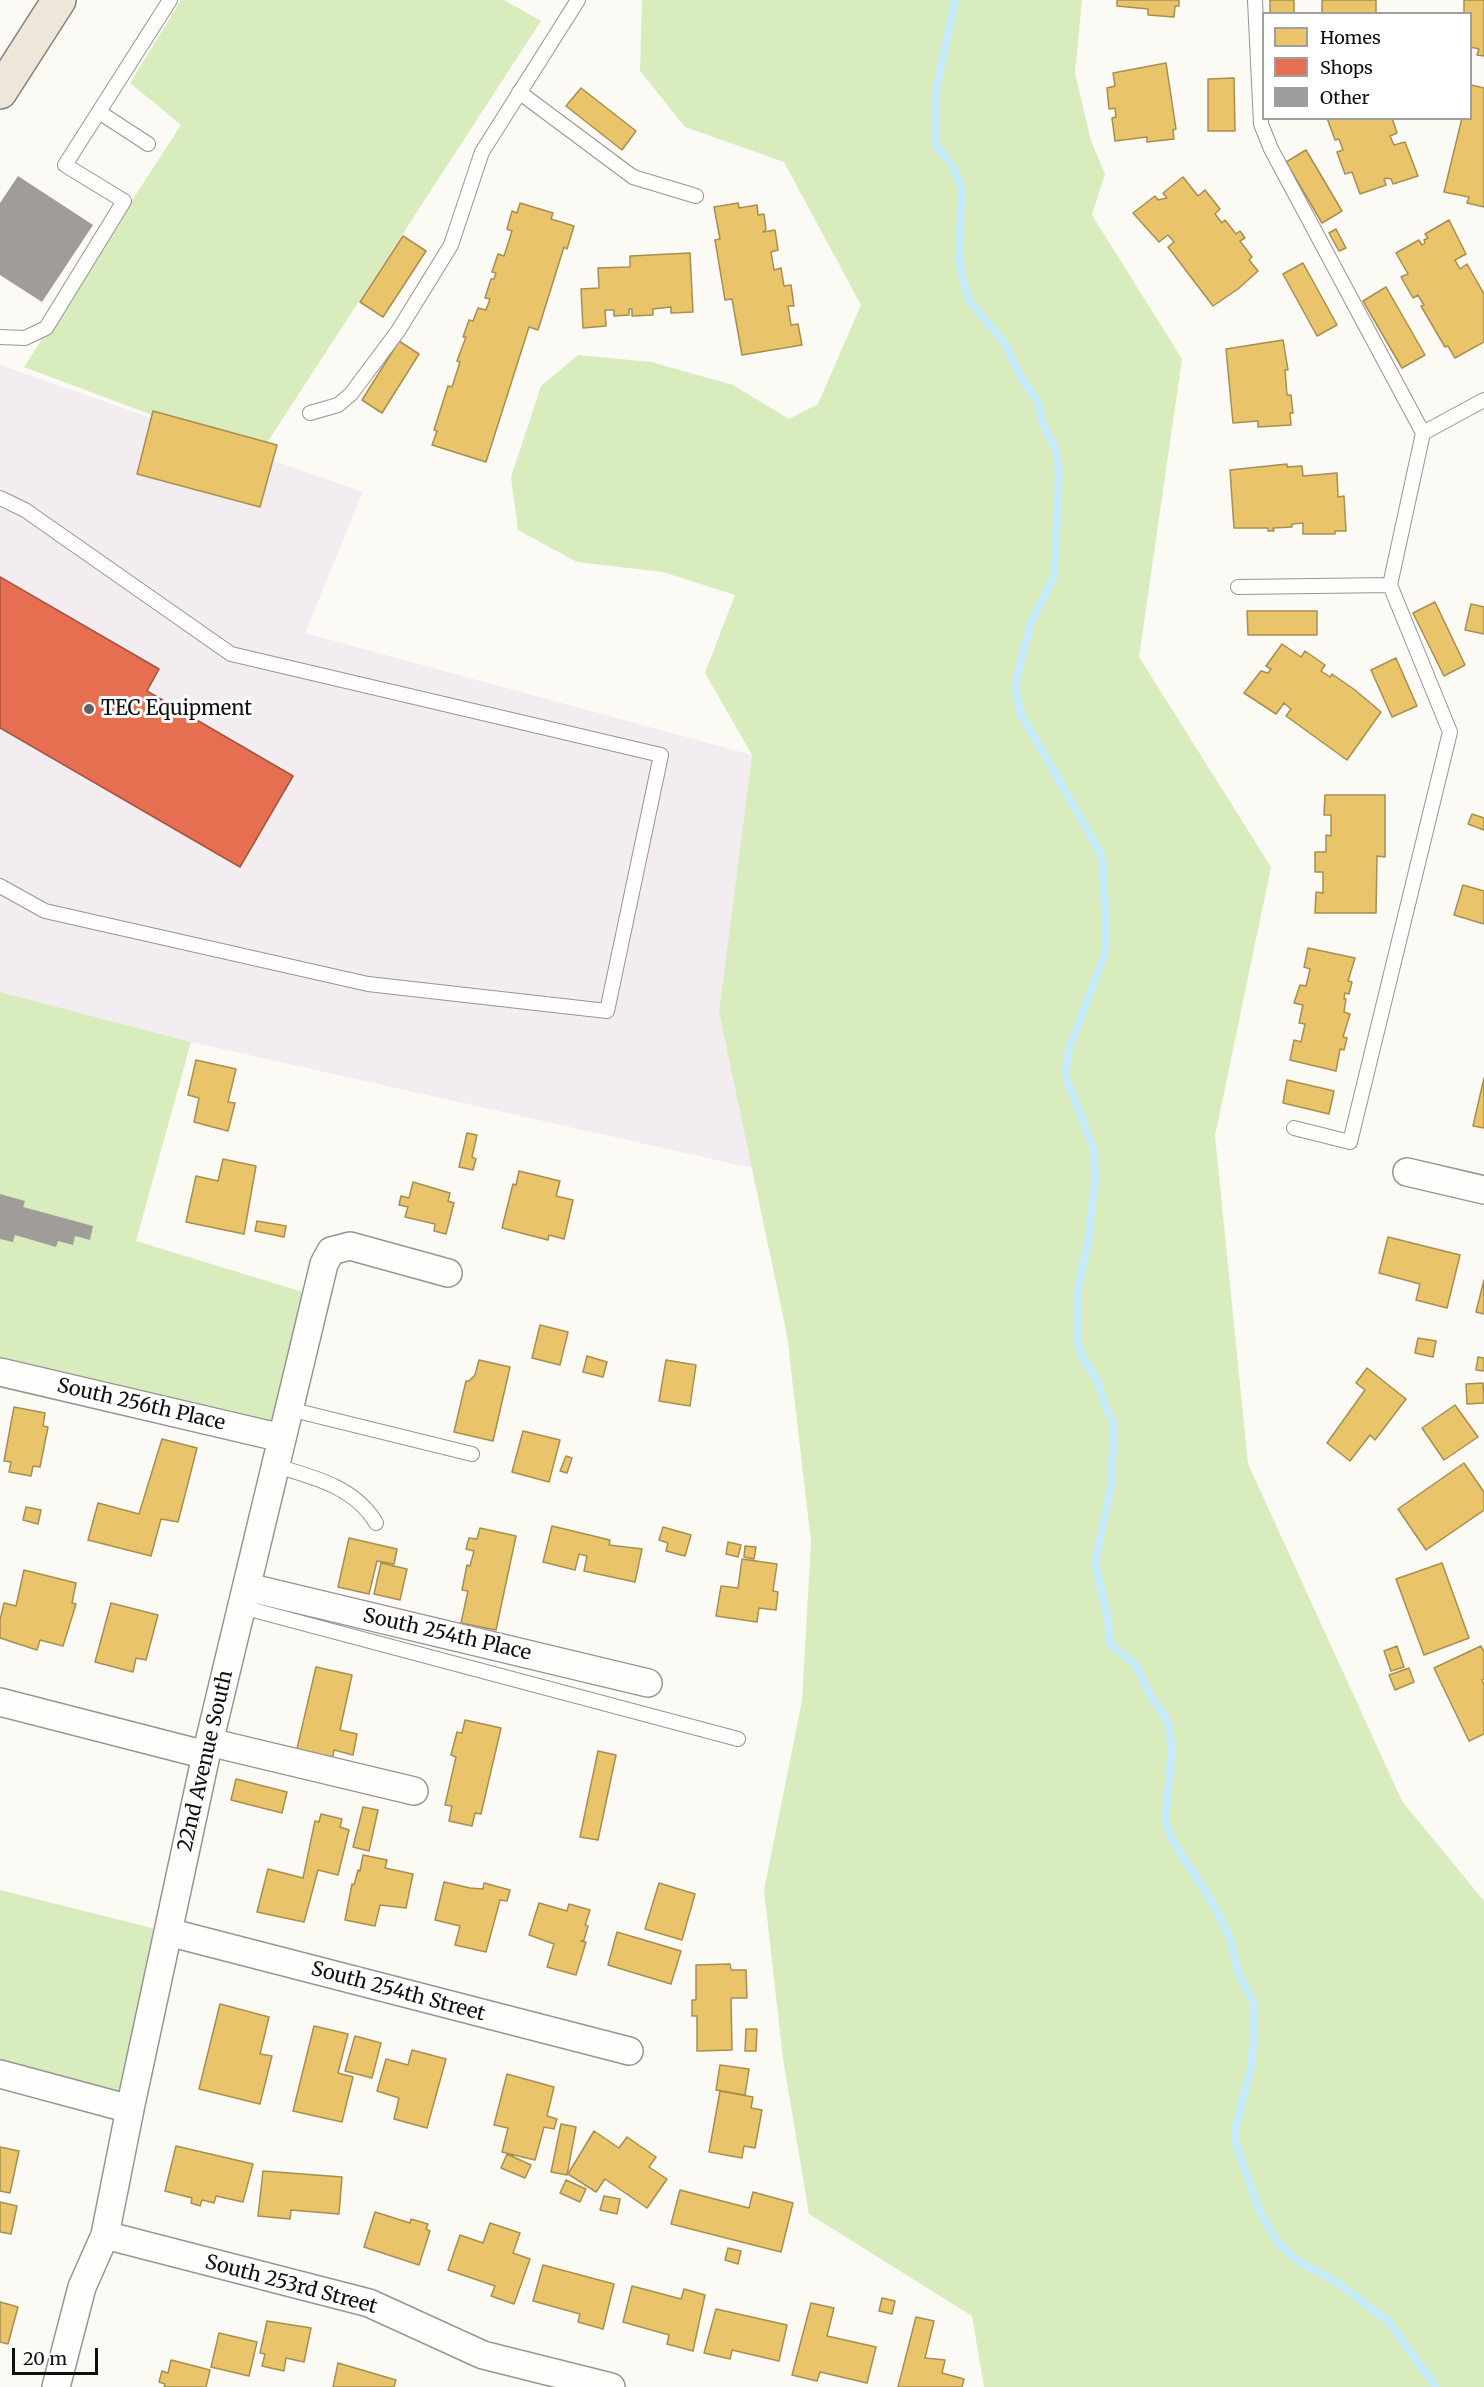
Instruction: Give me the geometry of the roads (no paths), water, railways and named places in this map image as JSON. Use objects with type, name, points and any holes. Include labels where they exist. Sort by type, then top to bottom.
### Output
[{"type":"main road","points":[[0,92],[59,0]]},
{"type":"street","points":[[1407,1172],[1484,1190]]},
{"type":"street","name":"22nd Avenue South","points":[[56,2387],[82,2287],[105,2235],[129,2109],[208,1748],[324,1264],[331,1251],[350,1246],[448,1273]]},
{"type":"street","name":"South 256th Place","points":[[0,1372],[282,1438]]},
{"type":"street","name":"South 254th Place","points":[[244,1597],[648,1683]]},
{"type":"street","points":[[0,1702],[414,1791]]},
{"type":"street","name":"South 254th Street","points":[[168,1932],[629,2051]]},
{"type":"street","points":[[0,2074],[129,2109]]},
{"type":"street","name":"South 253rd Street","points":[[105,2235],[369,2303],[483,2355],[611,2387]]},
{"type":"lane","points":[[0,337],[25,338],[46,328],[124,201],[65,165],[170,0]]},
{"type":"lane","points":[[310,413],[338,405],[351,394],[398,331],[452,245],[482,152],[578,0]]},
{"type":"lane","points":[[1255,0],[1261,124],[1264,133],[1423,433],[1390,585],[1450,732],[1350,1142],[1294,1128]]},
{"type":"lane","points":[[519,92],[633,177],[696,196]]},
{"type":"lane","points":[[99,112],[148,144]]},
{"type":"lane","points":[[1423,433],[1484,400]]},
{"type":"lane","points":[[0,498],[25,510],[231,654],[661,754],[607,1011],[368,984],[45,911],[0,886]]},
{"type":"lane","points":[[1238,587],[1390,585]]},
{"type":"lane","points":[[289,1409],[472,1454]]},
{"type":"lane","points":[[276,1466],[328,1483],[354,1497],[369,1511],[376,1523]]},
{"type":"lane","points":[[244,1597],[738,1739]]},
{"type":"waterway","points":[[955,0],[936,90],[936,146],[951,164],[962,189],[959,258],[962,277],[970,302],[1004,342],[1020,376],[1039,404],[1042,422],[1056,450],[1059,474],[1054,576],[1030,625],[1015,686],[1020,712],[1102,856],[1106,926],[1105,953],[1069,1049],[1065,1075],[1094,1150],[1095,1180],[1088,1242],[1078,1289],[1077,1339],[1081,1355],[1098,1382],[1105,1406],[1114,1425],[1111,1486],[1095,1563],[1108,1619],[1110,1644],[1136,1665],[1149,1693],[1168,1722],[1172,1750],[1165,1821],[1172,1840],[1211,1900],[1230,1938],[1238,1972],[1253,2002],[1254,2031],[1251,2067],[1235,2130],[1237,2148],[1259,2210],[1278,2243],[1299,2262],[1332,2279],[1388,2321],[1436,2387]]},
{"type":"place","name":"TEC Equipment","points":[[89,709]]}]
